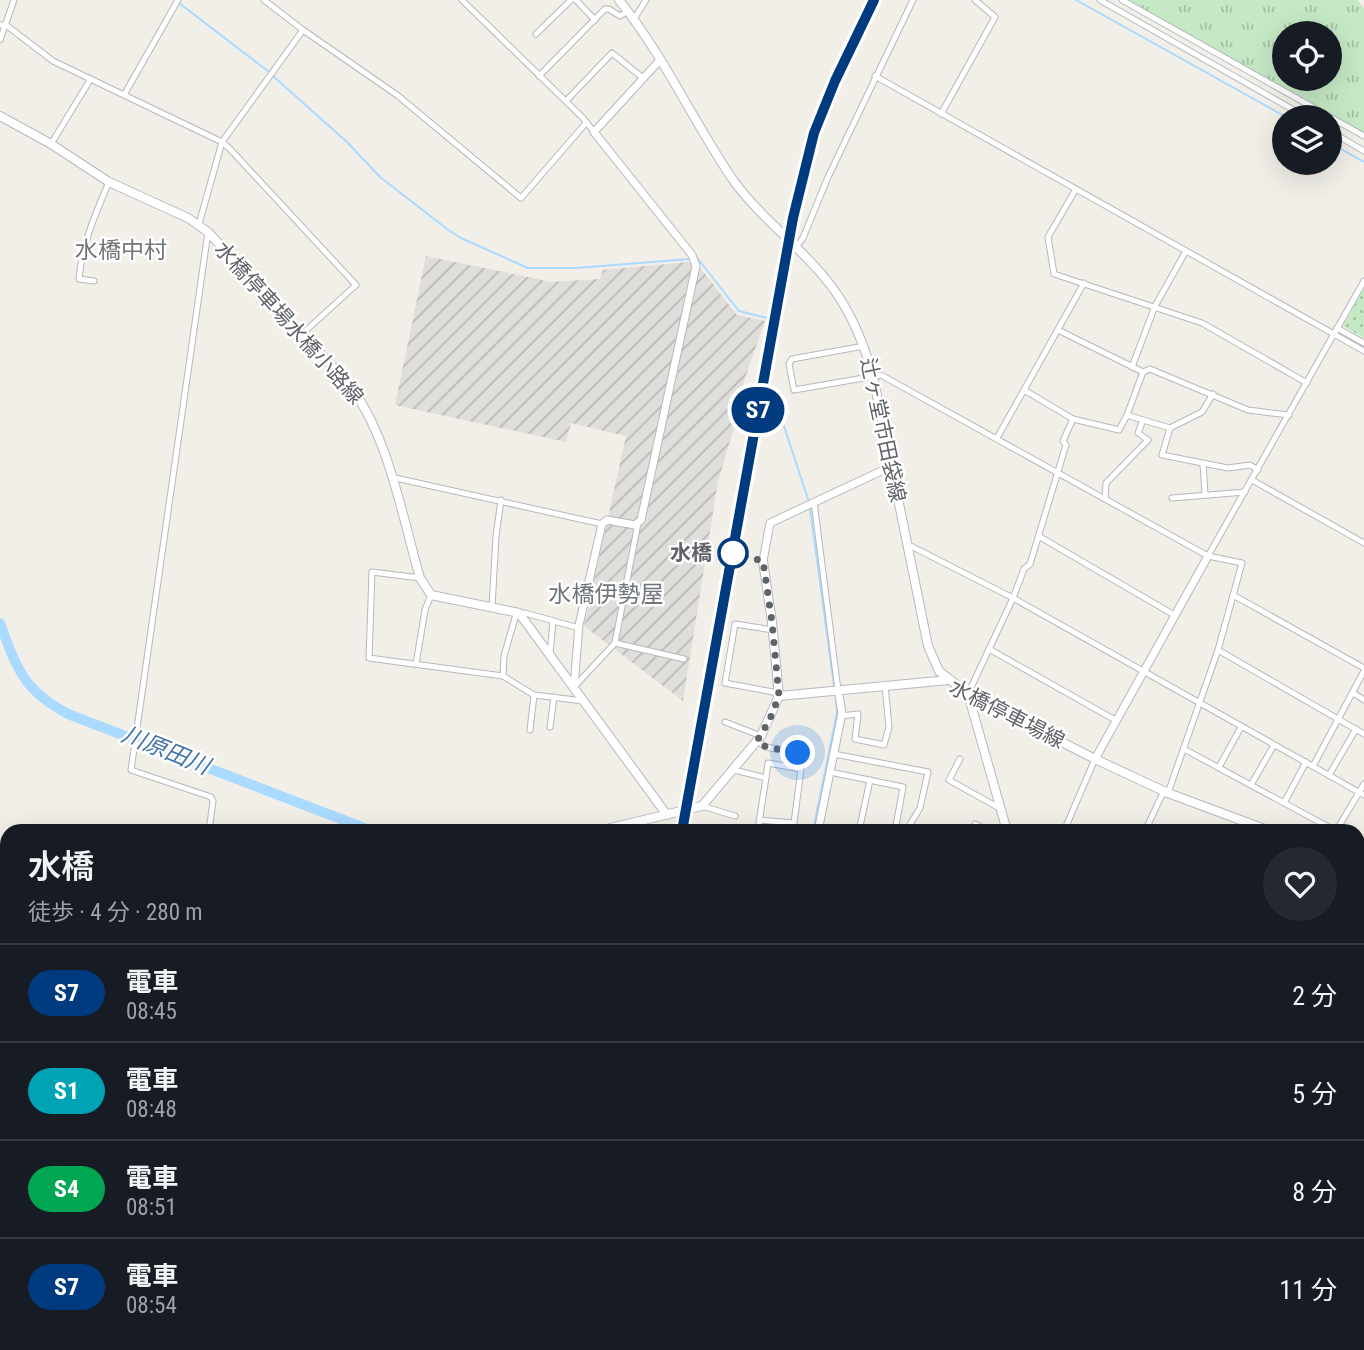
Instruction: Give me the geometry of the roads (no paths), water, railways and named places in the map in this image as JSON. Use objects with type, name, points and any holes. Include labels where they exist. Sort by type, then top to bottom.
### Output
[{"type":"main road","name":"辻ヶ堂市田袋線","points":[[619,0],[634,19],[734,180],[765,218],[826,278],[842,300],[864,346],[873,376],[928,646],[939,671],[948,680]]},
{"type":"main road","name":"水橋停車場水橋小路線","points":[[0,116],[51,144],[109,182],[199,225],[302,334],[363,403],[377,430],[420,578],[431,595]]},
{"type":"main road","points":[[628,824],[702,806],[759,738],[779,696],[763,561]]},
{"type":"main road","points":[[431,595],[518,612],[667,815]]},
{"type":"main road","name":"水橋停車場線","points":[[779,696],[948,680],[968,694],[1095,759],[1168,793],[1251,824]]},
{"type":"main road","points":[[968,694],[1005,824]]},
{"type":"street","points":[[0,40],[3,25],[14,0]]},
{"type":"street","points":[[124,95],[178,0]]},
{"type":"street","points":[[264,0],[397,95],[521,198],[586,123]]},
{"type":"street","points":[[463,0],[594,132],[692,255],[696,266],[638,523],[615,643],[574,687]]},
{"type":"street","points":[[536,34],[573,0],[595,20]]},
{"type":"street","points":[[634,19],[646,0]]},
{"type":"street","points":[[796,247],[803,238],[828,177],[913,0]]},
{"type":"street","points":[[941,114],[995,17],[975,0]]},
{"type":"street","points":[[1100,0],[1285,105]]},
{"type":"street","points":[[1122,0],[1364,136]]},
{"type":"street","points":[[540,76],[605,9],[620,16],[628,11]]},
{"type":"street","points":[[3,25],[53,61],[222,142],[356,285],[302,334]]},
{"type":"street","points":[[199,225],[222,142],[303,30]]},
{"type":"street","points":[[566,101],[612,53],[643,78]]},
{"type":"street","points":[[594,132],[660,60]]},
{"type":"street","points":[[875,76],[1186,251],[1336,332],[1364,344]]},
{"type":"street","points":[[51,144],[90,80]]},
{"type":"street","points":[[1342,138],[1364,150]]},
{"type":"street","points":[[94,281],[79,279],[80,261],[85,238],[109,182]]},
{"type":"street","points":[[1076,189],[1048,237],[1054,274],[1202,323],[1307,383]]},
{"type":"street","points":[[208,232],[131,770],[211,797],[213,801],[210,824]]},
{"type":"street","points":[[1132,367],[1155,306],[1186,251]]},
{"type":"street","points":[[1067,824],[1095,759],[1364,281]]},
{"type":"street","points":[[997,438],[1084,283]]},
{"type":"street","points":[[1058,330],[1143,372]]},
{"type":"street","points":[[1336,332],[1364,351]]},
{"type":"street","points":[[864,346],[792,359],[789,363],[794,390],[881,375],[1209,556],[1242,563],[1218,650],[1184,749],[1168,793],[1162,794],[1148,824]]},
{"type":"street","points":[[1024,390],[1073,419],[1119,430],[1143,372],[1150,369],[1248,410],[1289,415]]},
{"type":"street","points":[[1127,415],[1170,428],[1202,412],[1213,394]]},
{"type":"street","points":[[968,694],[1024,569],[1030,564],[1066,445],[1063,441],[1073,419]]},
{"type":"street","points":[[1105,499],[1106,483],[1148,440],[1138,433],[1143,420]]},
{"type":"street","points":[[1170,428],[1162,455],[1228,468],[1250,466],[1258,470]]},
{"type":"street","points":[[1203,464],[1205,495]]},
{"type":"street","points":[[763,561],[770,523],[892,466]]},
{"type":"street","points":[[391,477],[602,524]]},
{"type":"street","points":[[1252,480],[1364,543]]},
{"type":"street","points":[[1172,498],[1245,492]]},
{"type":"street","points":[[492,607],[501,500]]},
{"type":"street","points":[[814,502],[841,716],[819,824]]},
{"type":"street","points":[[574,687],[579,628],[602,524],[607,520],[632,525],[638,523]]},
{"type":"street","points":[[1040,537],[1176,616]]},
{"type":"street","points":[[907,544],[1013,598],[1362,794]]},
{"type":"street","points":[[420,578],[372,572],[369,658],[503,676],[534,695],[584,701]]},
{"type":"street","points":[[416,664],[425,610],[431,595]]},
{"type":"street","points":[[1233,596],[1364,670],[1313,766]]},
{"type":"street","points":[[503,676],[504,656],[518,612],[579,628]]},
{"type":"street","points":[[550,654],[553,621]]},
{"type":"street","points":[[773,630],[735,624],[725,683],[773,692],[779,696]]},
{"type":"street","points":[[615,643],[684,659]]},
{"type":"street","points":[[989,649],[1117,721]]},
{"type":"street","points":[[1218,650],[1364,734]]},
{"type":"street","points":[[841,716],[858,714],[855,739],[884,745],[889,727],[885,685]]},
{"type":"street","points":[[1353,693],[1364,700]]},
{"type":"street","points":[[530,730],[534,695]]},
{"type":"street","points":[[550,727],[554,697]]},
{"type":"street","points":[[725,722],[759,738],[766,747],[798,753]]},
{"type":"street","points":[[1219,767],[1241,727]]},
{"type":"street","points":[[1329,775],[1356,729]]},
{"type":"street","points":[[1251,785],[1274,745]]},
{"type":"street","points":[[1184,749],[1323,824]]},
{"type":"street","points":[[834,754],[928,772],[920,808],[910,824]]},
{"type":"street","points":[[960,759],[949,780],[1001,809]]},
{"type":"street","points":[[1284,803],[1307,762]]},
{"type":"street","points":[[759,820],[794,823],[801,769],[768,763],[766,778],[759,820],[759,824]]},
{"type":"street","points":[[734,770],[766,778]]},
{"type":"street","points":[[830,772],[903,787],[896,824]]},
{"type":"street","points":[[861,824],[870,780]]},
{"type":"street","points":[[1341,824],[1362,794],[1364,784]]},
{"type":"street","points":[[702,806],[735,816]]},
{"type":"waterway","points":[[1076,0],[1272,109]]},
{"type":"waterway","points":[[179,3],[269,72]]},
{"type":"waterway","points":[[273,76],[347,142],[380,177],[447,229],[528,268],[576,268],[690,259]]},
{"type":"waterway","points":[[1342,150],[1364,162]]},
{"type":"waterway","points":[[695,259],[698,259],[739,311],[779,321],[769,381],[809,502]]},
{"type":"waterway","points":[[1343,335],[1364,347]]},
{"type":"waterway","points":[[810,508],[834,686]]},
{"type":"waterway","name":"川原田川","points":[[0,623],[23,677],[41,696],[68,714],[354,824]]},
{"type":"waterway","points":[[814,824],[837,712],[836,698]]},
{"type":"railway","points":[[684,824],[793,218],[814,133],[835,81],[874,0]]},
{"type":"train","name":"S7","points":[[683,824],[805,163],[835,81],[874,0]]},
{"type":"place","name":"水橋","points":[[733,553]]},
{"type":"district","name":"水橋中村","points":[[121,250]]},
{"type":"district","name":"水橋伊勢屋","points":[[606,594]]}]
